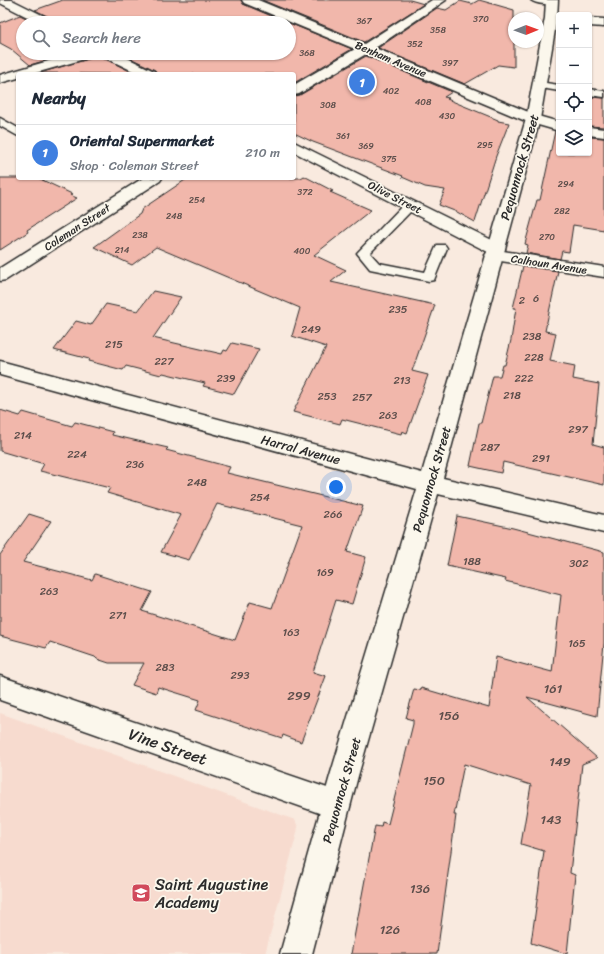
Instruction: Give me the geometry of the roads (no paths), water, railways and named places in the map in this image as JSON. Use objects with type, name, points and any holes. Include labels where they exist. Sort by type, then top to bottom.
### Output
[{"type":"street","points":[[3,0],[34,16]]},
{"type":"street","name":"Benham Avenue","points":[[248,0],[287,16]]},
{"type":"street","points":[[296,90],[366,49],[440,0]]},
{"type":"street","name":"Pequonnock Street","points":[[296,954],[336,806],[430,484],[495,252],[534,119],[549,87],[550,8]]},
{"type":"street","name":"Benham Avenue","points":[[296,20],[534,119],[556,126]]},
{"type":"street","points":[[592,22],[604,24]]},
{"type":"street","points":[[24,72],[66,60]]},
{"type":"street","points":[[121,60],[145,72]]},
{"type":"street","points":[[0,79],[16,74]]},
{"type":"street","points":[[592,131],[604,133]]},
{"type":"street","name":"Olive Street","points":[[296,147],[410,205],[495,252]]},
{"type":"street","name":"Coleman Street","points":[[0,276],[151,180]]},
{"type":"street","name":"Calhoun Avenue","points":[[495,252],[604,272]]},
{"type":"street","name":"Harral Avenue","points":[[0,368],[430,484],[604,524]]},
{"type":"street","name":"Vine Street","points":[[0,688],[336,806]]},
{"type":"lane","points":[[592,92],[604,94]]},
{"type":"lane","points":[[0,121],[16,132]]},
{"type":"lane","points":[[410,205],[363,253],[375,266],[429,277],[441,248]]},
{"type":"place","name":"Oriental Supermarket","points":[[362,82]]},
{"type":"place","name":"Saint Augustine Academy","points":[[141,893]]}]
